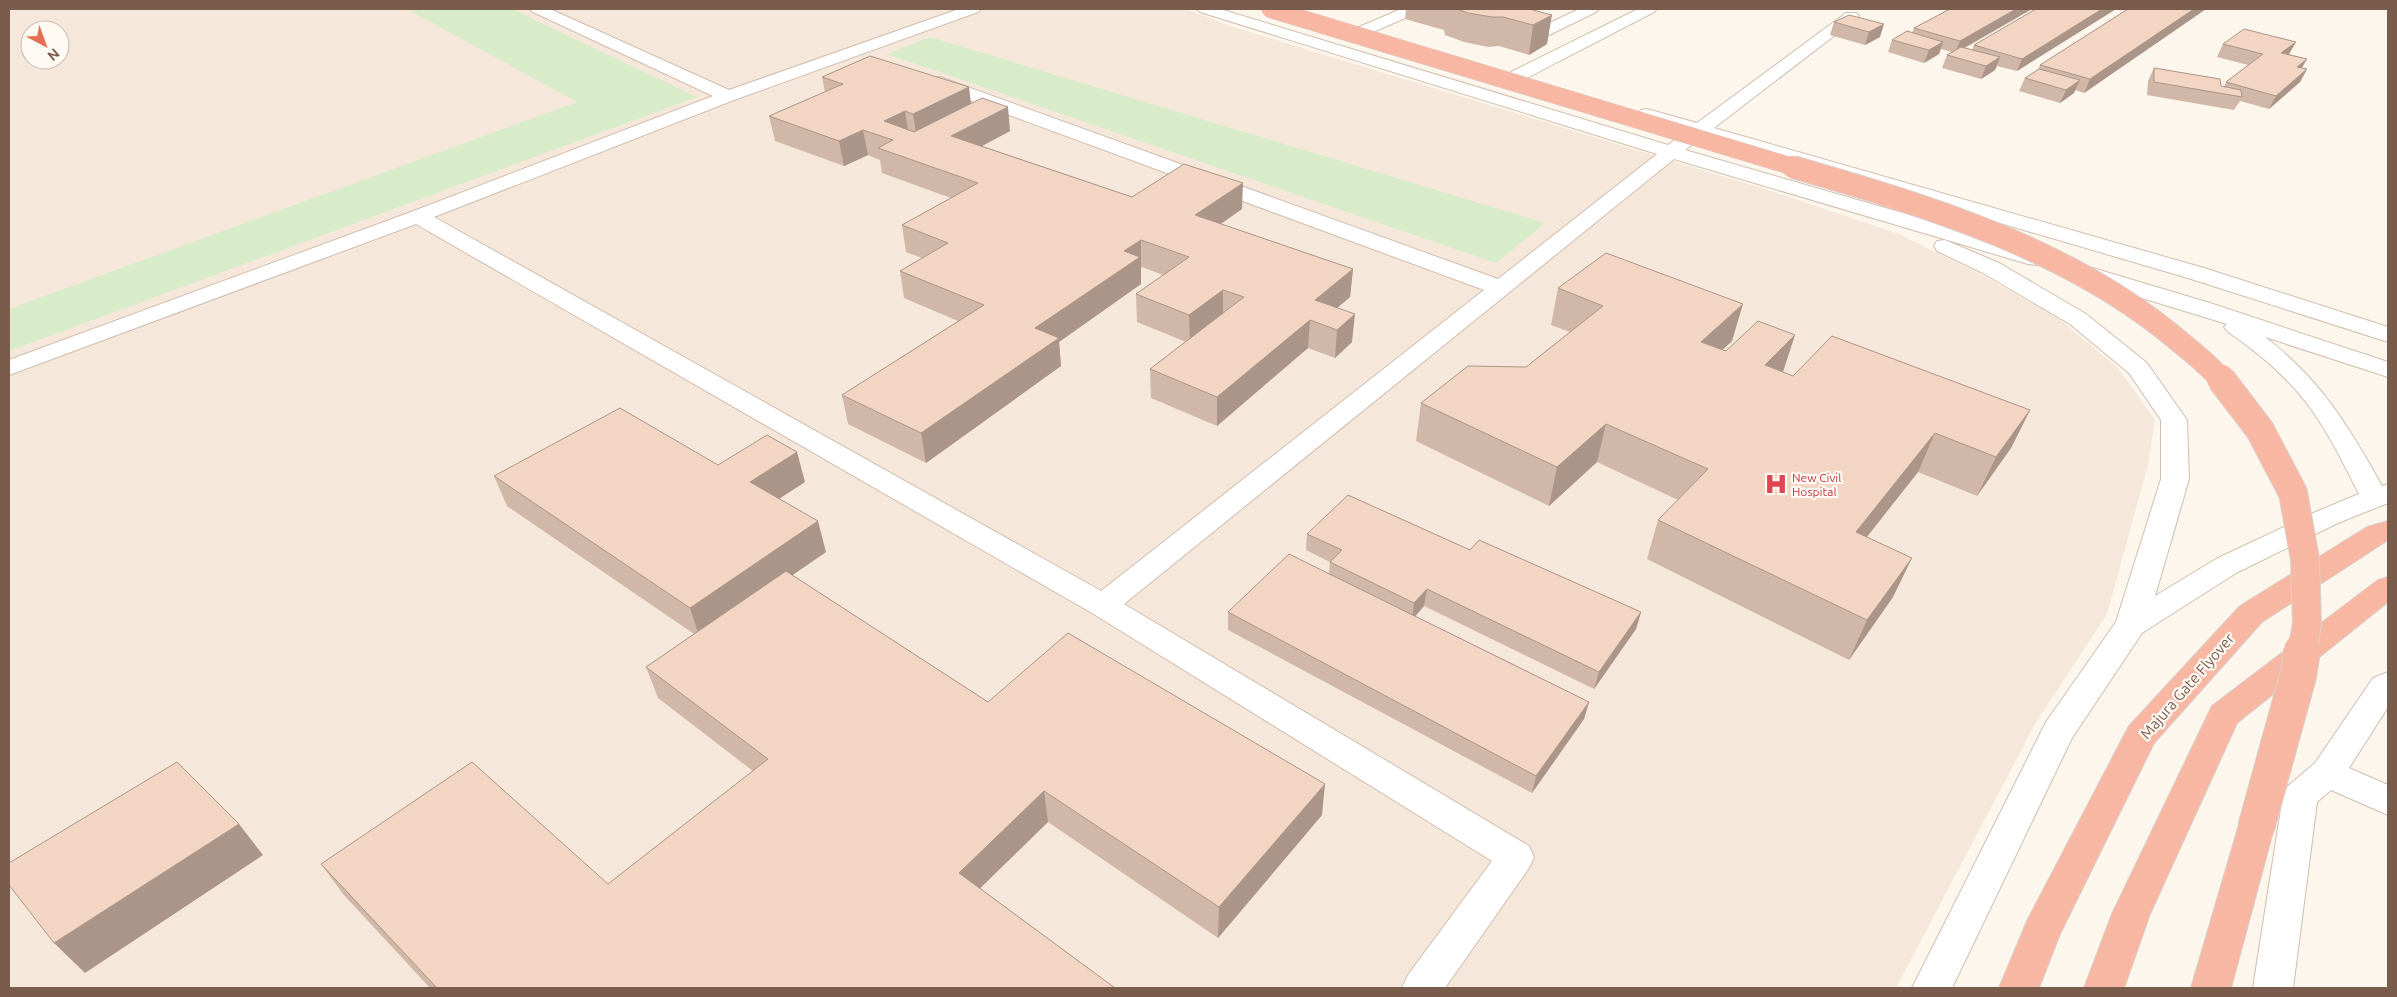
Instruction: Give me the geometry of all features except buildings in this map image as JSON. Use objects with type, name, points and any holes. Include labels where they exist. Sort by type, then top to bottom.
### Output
[{"type":"highway","points":[[1270,9],[1825,176],[2007,238],[2098,283],[2158,323],[2214,371],[2260,430],[2293,493],[2305,559],[2307,624],[2298,676],[2280,750],[2211,988]]},
{"type":"highway","name":"Majura Gate Flyover","points":[[2019,988],[2042,931],[2141,735],[2251,614],[2377,534],[2388,530]]},
{"type":"highway","points":[[2104,988],[2131,914],[2224,715],[2388,587]]},
{"type":"street","points":[[538,9],[728,96]]},
{"type":"street","points":[[9,368],[418,216],[728,96],[973,9]]},
{"type":"street","points":[[1206,9],[1671,152],[2214,312],[2388,370]]},
{"type":"street","points":[[1296,9],[1699,130],[2196,273],[2388,335]]},
{"type":"street","points":[[1365,30],[1414,9]]},
{"type":"street","points":[[1561,9],[1586,12]]},
{"type":"street","points":[[1516,76],[1649,9]]},
{"type":"street","points":[[1541,33],[1586,12]]},
{"type":"street","points":[[1103,605],[1671,152],[1851,16]]},
{"type":"street","points":[[1523,28],[1579,44]]},
{"type":"street","points":[[853,52],[881,62]]},
{"type":"street","points":[[919,76],[1501,288]]},
{"type":"street","points":[[1788,186],[1917,233],[1991,268],[2078,319],[2138,368],[2174,420],[2175,479],[2131,625],[2058,731],[1932,988]]},
{"type":"street","points":[[418,216],[1103,605],[1516,857],[1422,988]]},
{"type":"street","points":[[2131,625],[2226,566],[2328,517],[2382,496],[2312,395],[2260,343],[2214,312]]},
{"type":"street","points":[[2273,988],[2300,796],[2328,773],[2384,687],[2388,684]]},
{"type":"street","points":[[2328,773],[2388,801]]},
{"type":"shaded area","points":[[9,9],[1185,9],[1230,26],[1784,195],[1899,234],[1984,276],[2059,319],[2118,368],[2155,420],[2148,465],[2107,614],[2035,724],[1896,988],[9,988]]},
{"type":"green space","points":[[407,9],[512,9],[697,97],[9,351],[9,309],[577,102]]},
{"type":"green space","points":[[930,37],[1545,223],[1496,263],[887,54]]},
{"type":"place","name":"New Civil Hospital","points":[[1776,484]]}]
